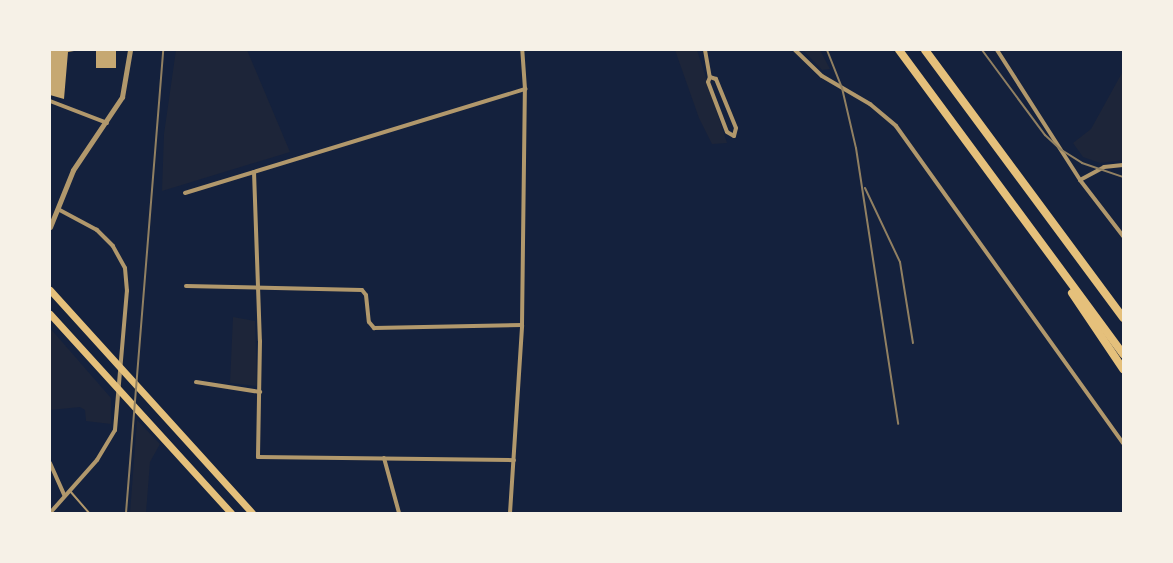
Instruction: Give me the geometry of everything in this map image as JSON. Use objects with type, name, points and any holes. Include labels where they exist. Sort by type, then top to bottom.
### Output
[{"type":"highway","points":[[899,50],[1123,354]]},
{"type":"highway","points":[[925,50],[1123,318]]},
{"type":"highway","points":[[1030,226],[1123,369]]},
{"type":"main road","points":[[50,290],[167,422],[252,513]]},
{"type":"main road","points":[[50,314],[231,513]]},
{"type":"street","points":[[50,227],[73,170],[107,123],[122,96],[130,50]]},
{"type":"street","points":[[510,513],[522,325],[525,88],[522,50]]},
{"type":"street","points":[[705,50],[710,77],[708,82],[727,132],[734,136],[736,128],[716,79],[710,77]]},
{"type":"street","points":[[795,50],[822,76],[870,104],[896,126],[1123,443]]},
{"type":"street","points":[[997,50],[1080,180],[1123,236]]},
{"type":"street","points":[[185,194],[525,88]]},
{"type":"street","points":[[50,101],[107,123]]},
{"type":"street","points":[[1080,180],[1104,167],[1123,165]]},
{"type":"street","points":[[254,172],[260,392],[258,457],[514,460]]},
{"type":"street","points":[[50,513],[98,460],[115,430],[127,282],[122,261],[103,236],[58,208]]},
{"type":"street","points":[[186,286],[258,289],[362,290],[374,328],[522,325]]},
{"type":"street","points":[[196,382],[260,392]]},
{"type":"street","points":[[384,458],[399,513]]},
{"type":"street","points":[[50,463],[65,496]]},
{"type":"lane","points":[[70,490],[89,513]]},
{"type":"shaded area","points":[[176,50],[247,50],[290,152],[162,191],[164,134]]},
{"type":"shaded area","points":[[675,50],[697,50],[727,143],[712,144],[699,118]]},
{"type":"shaded area","points":[[803,50],[820,50],[830,69],[822,70]]},
{"type":"shaded area","points":[[1123,71],[1123,160],[1100,163],[1083,157],[1073,143],[1091,129]]},
{"type":"shaded area","points":[[233,317],[255,321],[257,386],[230,383]]},
{"type":"shaded area","points":[[50,328],[111,398],[111,424],[86,421],[85,410],[80,407],[50,410]]},
{"type":"shaded area","points":[[137,420],[160,444],[150,462],[146,513],[130,513]]},
{"type":"building","points":[[50,50],[80,50],[68,52],[64,99],[50,95]]},
{"type":"building","points":[[96,50],[116,50],[116,68],[96,68]]},
{"type":"railway","points":[[126,513],[163,50]]},
{"type":"railway","points":[[827,50],[842,88],[856,148],[898,424]]},
{"type":"railway","points":[[982,50],[1045,135],[1060,149],[1082,163],[1123,177]]},
{"type":"railway","points":[[865,188],[900,262],[913,343]]}]
